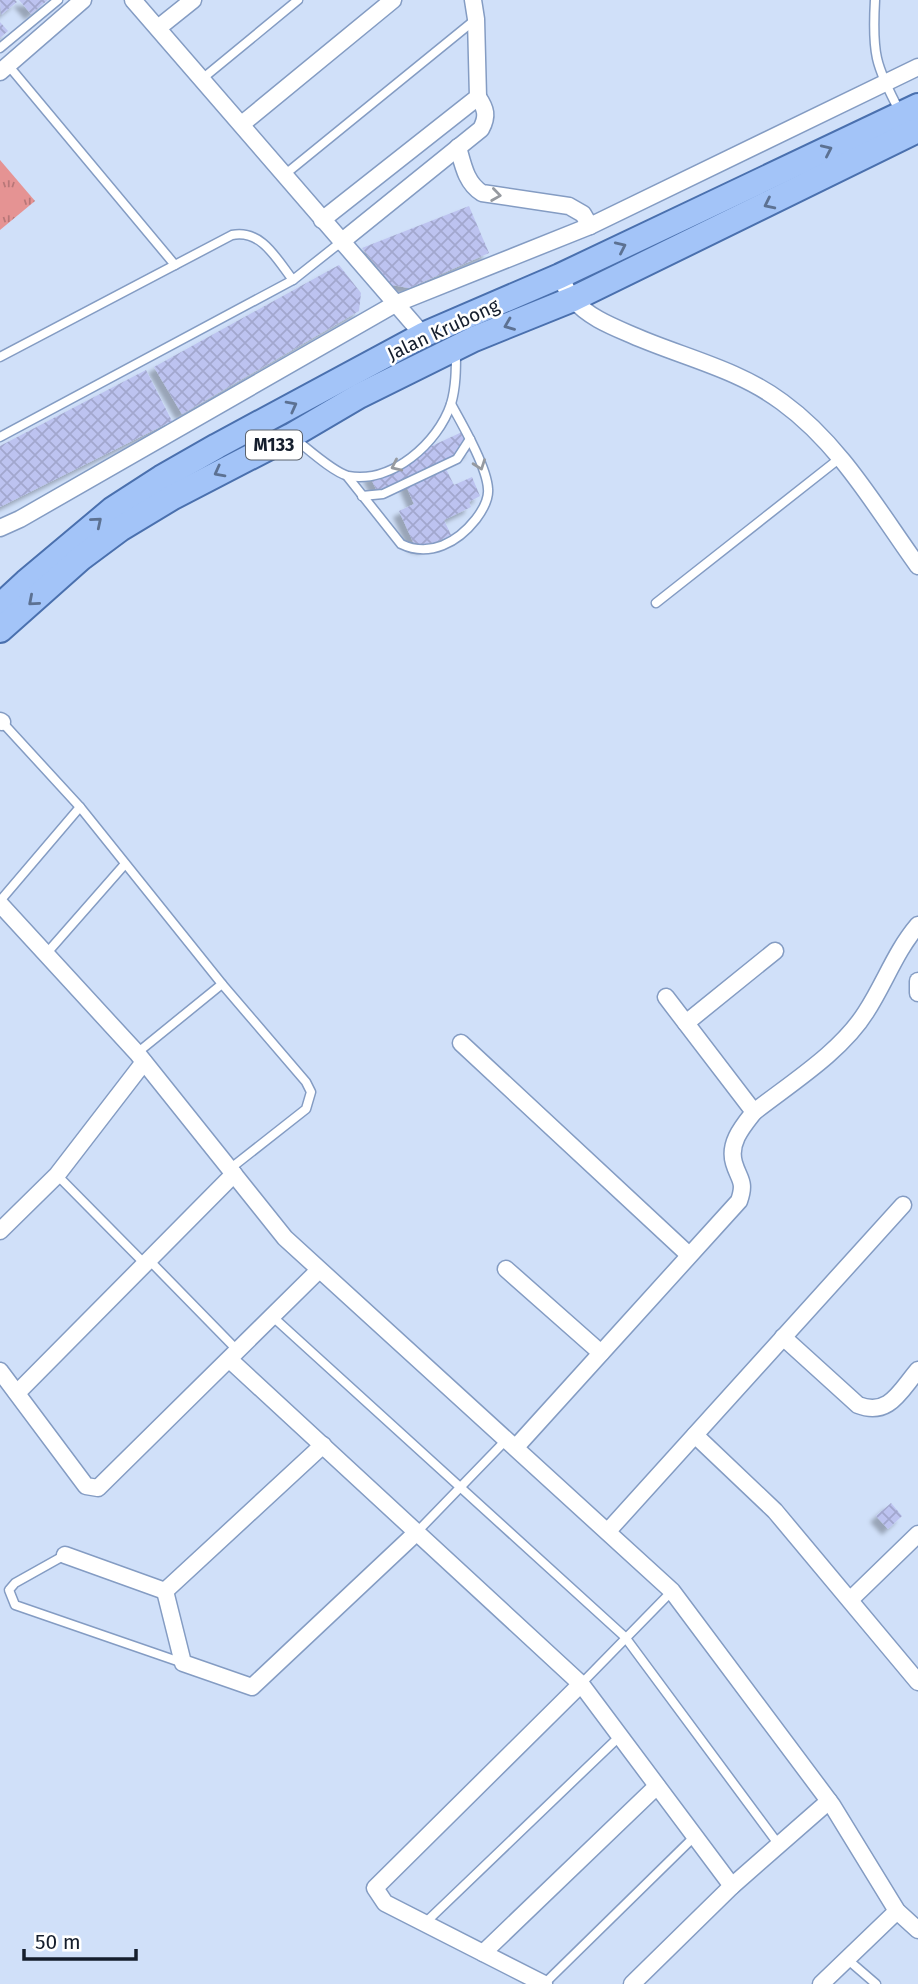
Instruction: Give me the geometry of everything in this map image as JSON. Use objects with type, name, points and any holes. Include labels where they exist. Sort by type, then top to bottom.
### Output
[{"type":"main road","name":"Jalan Krubong","points":[[0,606],[113,509],[161,478],[423,335],[912,117]]},
{"type":"main road","name":"Jalan Krubong","points":[[0,630],[81,558],[120,529],[173,497],[291,436],[359,396],[456,348],[572,299],[912,117]]},
{"type":"main road","points":[[0,590],[26,582]]},
{"type":"street","points":[[4,68],[83,0]]},
{"type":"street","points":[[133,0],[423,335]]},
{"type":"street","points":[[158,29],[193,0]]},
{"type":"street","points":[[242,124],[393,0]]},
{"type":"street","points":[[341,242],[481,129],[486,119],[485,108],[478,97],[473,0]]},
{"type":"street","points":[[0,528],[395,304],[590,226],[918,67]]},
{"type":"street","points":[[322,220],[478,97]]},
{"type":"street","points":[[458,147],[464,171],[473,188],[482,193],[569,206],[583,214],[590,226]]},
{"type":"street","points":[[560,276],[572,299],[600,321],[756,384],[783,403],[840,457],[918,566]]},
{"type":"street","points":[[0,902],[140,1057],[285,1238],[672,1591],[829,1801],[897,1911],[918,1930]]},
{"type":"street","points":[[512,1443],[601,1353],[739,1201],[743,1190],[742,1180],[734,1163],[733,1153],[741,1129],[754,1112],[842,1042],[855,1028],[898,951],[918,925]]},
{"type":"street","points":[[686,1023],[775,951]]},
{"type":"street","points":[[918,981],[918,993]]},
{"type":"street","points":[[666,997],[754,1112]]},
{"type":"street","points":[[461,1043],[689,1255]]},
{"type":"street","points":[[0,1231],[57,1175],[140,1057]]},
{"type":"street","points":[[17,1393],[147,1262],[232,1171]]},
{"type":"street","points":[[608,1531],[903,1205]]},
{"type":"street","points":[[506,1269],[601,1353]]},
{"type":"street","points":[[0,1371],[86,1486],[98,1488],[235,1356],[319,1270]]},
{"type":"street","points":[[783,1337],[858,1405],[870,1410],[882,1408],[891,1402],[918,1370]]},
{"type":"street","points":[[235,1356],[323,1445],[581,1684],[732,1886]]},
{"type":"street","points":[[695,1435],[775,1511],[918,1682]]},
{"type":"street","points":[[165,1591],[323,1445]]},
{"type":"street","points":[[165,1591],[183,1663],[252,1687],[417,1532]]},
{"type":"street","points":[[850,1600],[918,1534]]},
{"type":"street","points":[[65,1555],[165,1591]]},
{"type":"street","points":[[544,1984],[384,1903],[375,1888],[581,1684]]},
{"type":"street","points":[[483,1953],[657,1786]]},
{"type":"street","points":[[632,1984],[732,1886],[829,1801]]},
{"type":"street","points":[[821,1984],[897,1911]]},
{"type":"lane","points":[[0,48],[58,0]]},
{"type":"lane","points":[[202,79],[298,0]]},
{"type":"lane","points":[[875,0],[874,49],[885,84],[912,117]]},
{"type":"lane","points":[[284,176],[476,19]]},
{"type":"lane","points":[[4,68],[175,265]]},
{"type":"lane","points":[[0,357],[232,235],[241,233],[259,239],[293,280]]},
{"type":"lane","points":[[0,438],[293,280],[341,242]]},
{"type":"lane","points":[[347,475],[374,475],[404,463],[440,428],[451,404],[456,348]]},
{"type":"lane","points":[[291,436],[347,475],[401,544],[414,550],[436,549],[456,540],[481,512],[488,489],[470,439],[451,404]]},
{"type":"lane","points":[[362,496],[383,494],[457,459],[470,439]]},
{"type":"lane","points":[[656,603],[840,457]]},
{"type":"lane","points":[[1,721],[80,807],[222,984],[306,1082],[311,1092],[306,1109],[232,1171]]},
{"type":"lane","points":[[0,902],[80,807]]},
{"type":"lane","points":[[47,954],[125,864]]},
{"type":"lane","points":[[140,1057],[222,984]]},
{"type":"lane","points":[[57,1175],[147,1262],[235,1356]]},
{"type":"lane","points":[[273,1317],[625,1637],[779,1845]]},
{"type":"lane","points":[[417,1532],[512,1443]]},
{"type":"lane","points":[[65,1555],[15,1583],[9,1590],[15,1605],[183,1663]]},
{"type":"lane","points":[[581,1684],[672,1591]]},
{"type":"lane","points":[[424,1924],[620,1736]]},
{"type":"lane","points":[[544,1984],[695,1837]]},
{"type":"lane","points":[[847,1959],[876,1984]]},
{"type":"green space","points":[[0,160],[35,201],[0,230]]},
{"type":"building","points":[[0,0],[15,0],[17,2],[1,15]]},
{"type":"building","points":[[19,0],[48,0],[31,14]]},
{"type":"building","points":[[0,22],[8,31],[0,38]]},
{"type":"building","points":[[469,206],[489,253],[409,288],[392,285],[362,248]]},
{"type":"building","points":[[339,265],[361,293],[359,311],[182,414],[154,367]]},
{"type":"building","points":[[146,370],[172,421],[0,507],[0,446]]},
{"type":"building","points":[[462,432],[471,451],[443,463],[454,485],[472,477],[480,496],[469,502],[471,507],[444,520],[451,535],[424,548],[415,546],[399,511],[414,504],[404,481],[378,493],[369,475]]},
{"type":"building","points":[[891,1503],[902,1516],[888,1529],[876,1516]]}]
